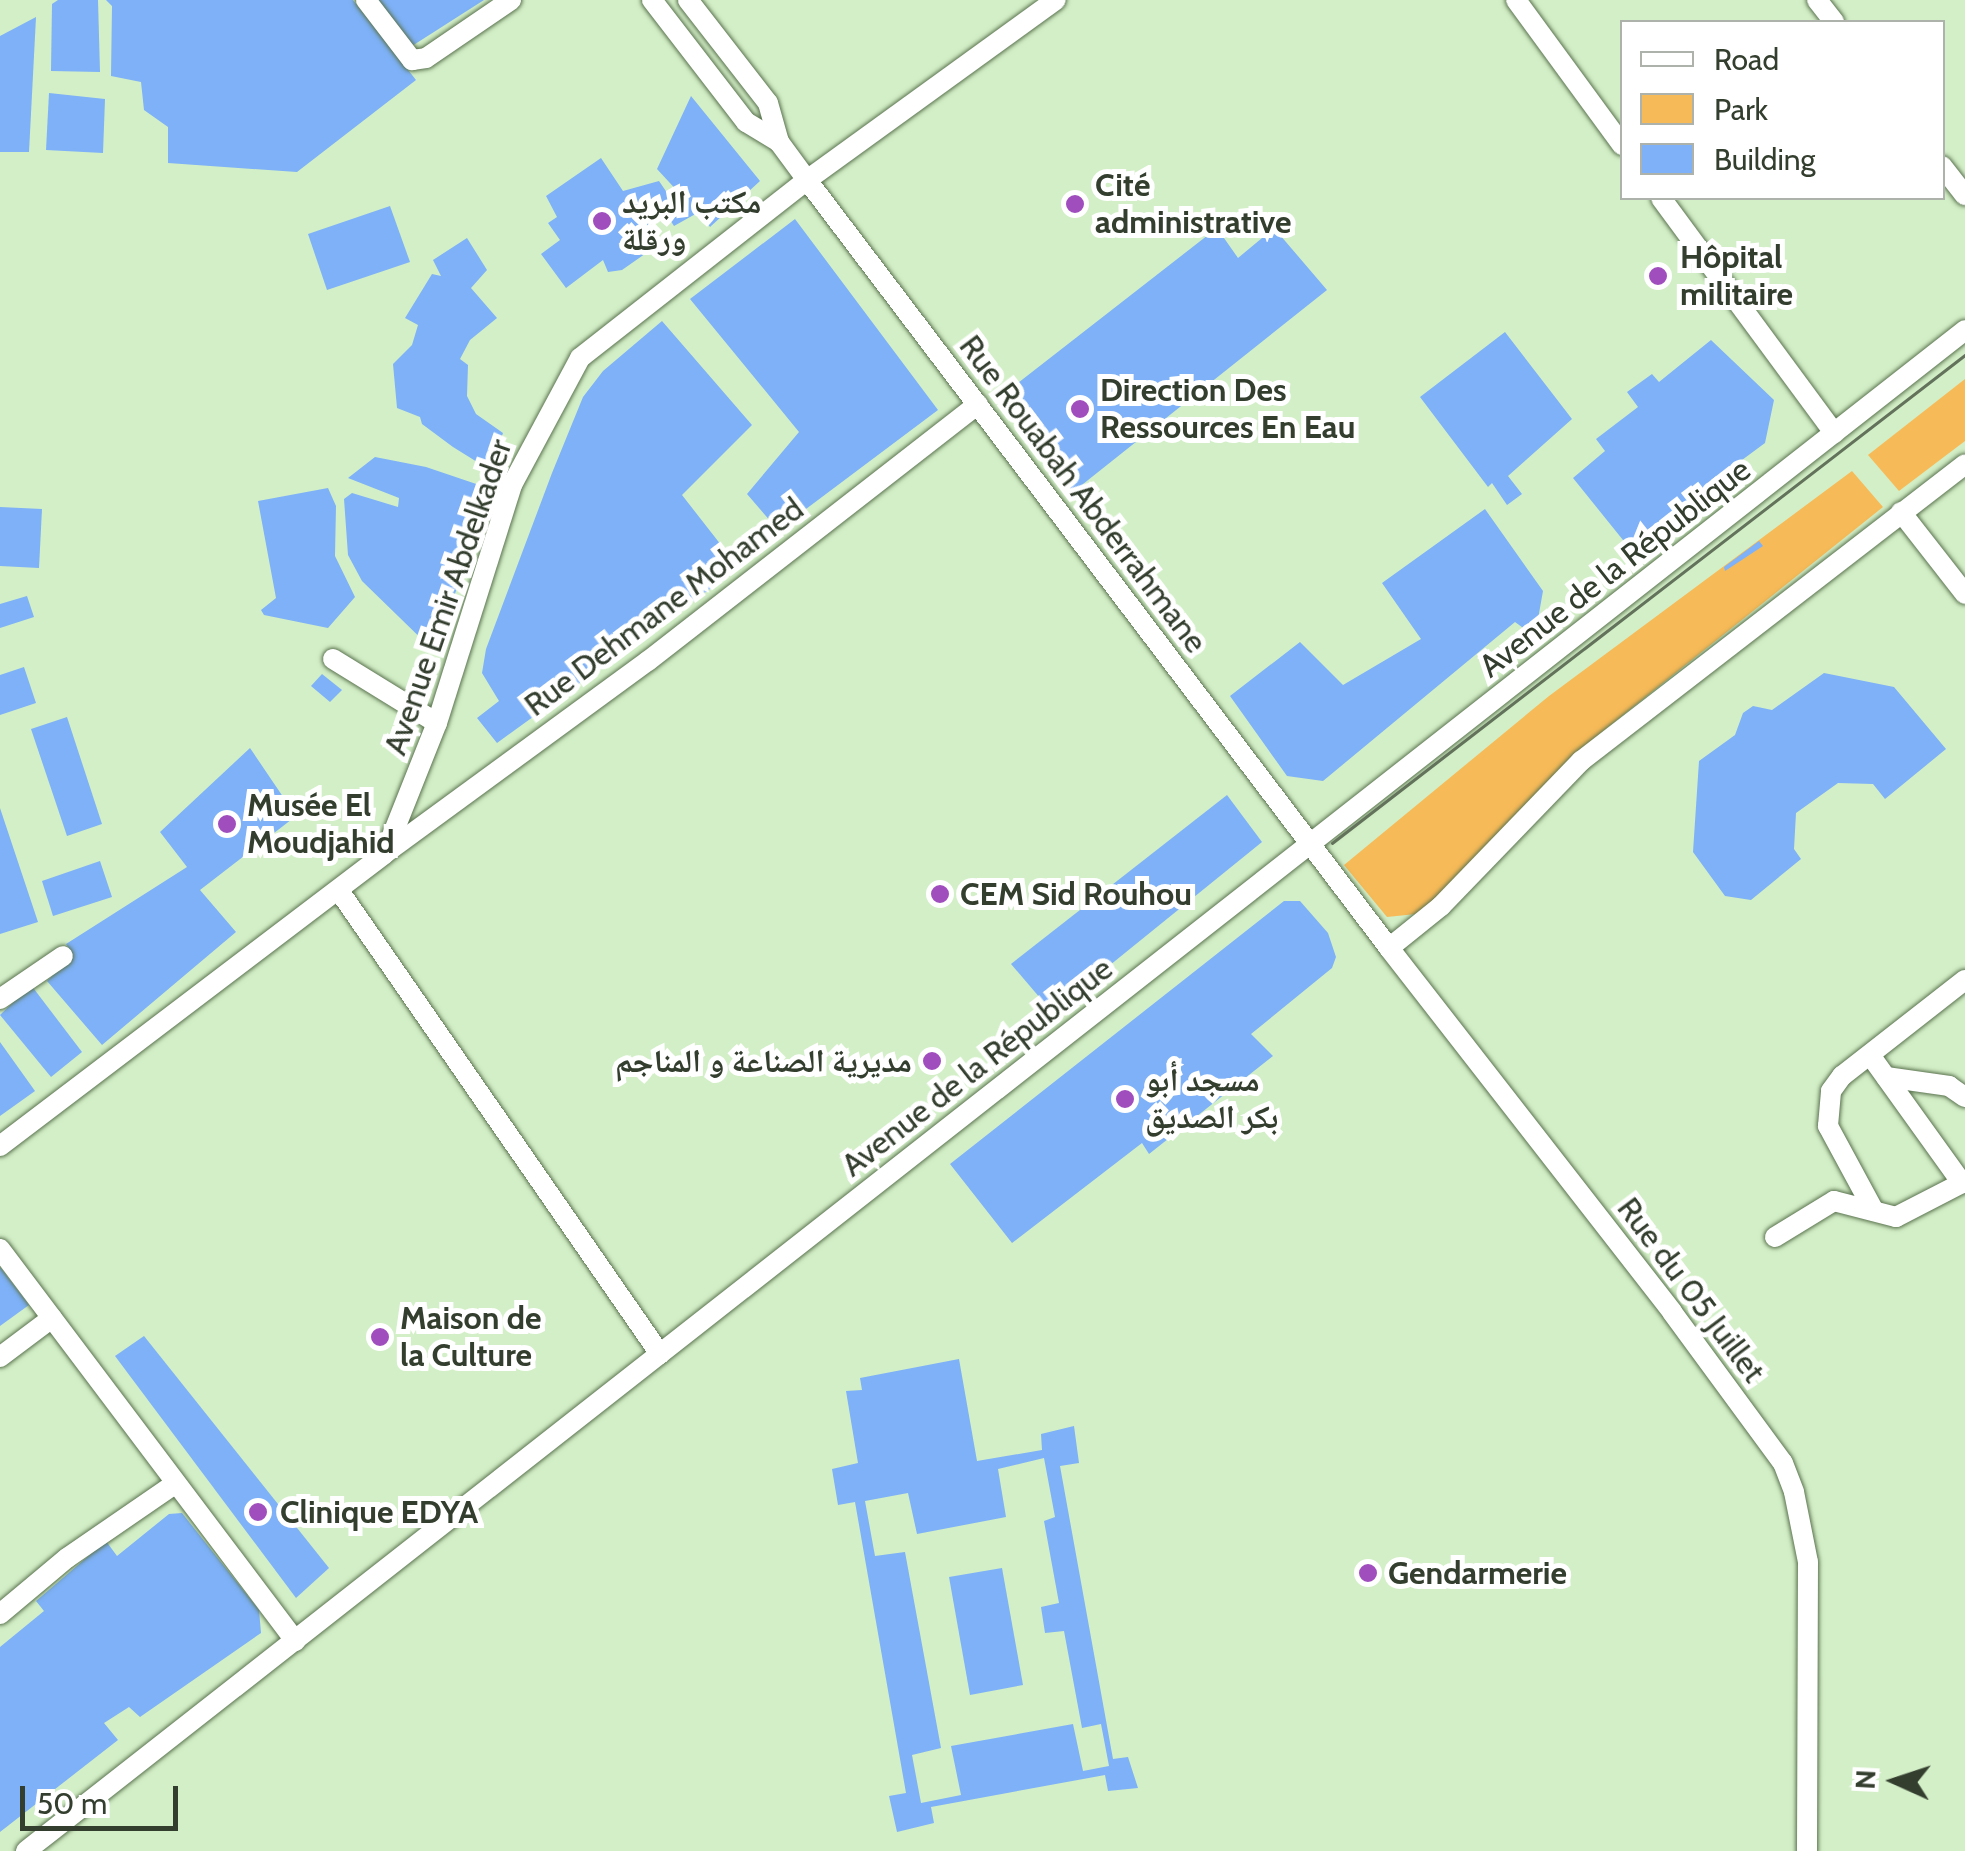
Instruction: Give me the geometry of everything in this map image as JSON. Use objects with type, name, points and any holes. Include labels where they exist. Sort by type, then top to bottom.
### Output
[{"type":"street","points":[[366,0],[412,60],[426,58],[511,0]]},
{"type":"street","points":[[652,0],[746,122],[779,142]]},
{"type":"street","points":[[688,0],[768,104],[779,142]]},
{"type":"street","name":"Avenue Emir Abdelkader","points":[[0,1146],[340,892],[384,854],[437,722],[512,484],[580,358],[807,180],[1056,0]]},
{"type":"street","points":[[1516,0],[1620,142]]},
{"type":"street","points":[[1817,0],[1832,20]]},
{"type":"street","name":"Rue Rouabah Abderrahmane","points":[[779,142],[1311,844]]},
{"type":"street","points":[[1945,170],[1965,195]]},
{"type":"street","points":[[1662,200],[1834,433]]},
{"type":"street","name":"Avenue de la République","points":[[26,1851],[1965,330]]},
{"type":"street","name":"Rue Dehmane Mohamed","points":[[384,854],[648,661],[978,404]]},
{"type":"street","points":[[1389,948],[1440,906],[1581,762],[1965,464]]},
{"type":"street","points":[[1901,512],[1965,594]]},
{"type":"street","points":[[333,659],[437,722]]},
{"type":"street","name":"Rue du 05 Juillet","points":[[1311,844],[1672,1312],[1782,1463],[1794,1492],[1808,1562],[1808,1851]]},
{"type":"street","points":[[340,892],[660,1354]]},
{"type":"street","points":[[0,999],[64,956]]},
{"type":"street","points":[[1874,1211],[1828,1126],[1827,1105],[1842,1076],[1965,980]]},
{"type":"street","points":[[1776,1237],[1834,1201],[1896,1217],[1963,1182],[1870,1054]]},
{"type":"street","points":[[1886,1077],[1949,1086],[1965,1098]]},
{"type":"street","points":[[0,1249],[295,1641]]},
{"type":"street","points":[[0,1357],[52,1318]]},
{"type":"street","points":[[0,1614],[67,1558],[176,1482]]},
{"type":"green space","points":[[1965,379],[1965,441],[1899,491],[1868,455]]},
{"type":"green space","points":[[1852,471],[1883,507],[1573,755],[1431,904],[1416,914],[1387,917],[1344,865],[1549,696]]},
{"type":"building","points":[[58,0],[98,0],[100,72],[51,71],[52,4]]},
{"type":"building","points":[[106,0],[353,0],[416,80],[297,172],[168,163],[168,127],[144,110],[141,82],[111,76],[112,6]]},
{"type":"building","points":[[377,0],[484,0],[412,46]]},
{"type":"building","points":[[36,17],[29,152],[0,152],[0,36]]},
{"type":"building","points":[[49,93],[105,99],[103,153],[46,150]]},
{"type":"building","points":[[691,96],[760,181],[710,227],[699,212],[674,226],[665,212],[648,223],[662,242],[622,270],[608,272],[603,260],[566,288],[541,254],[560,240],[548,223],[557,217],[546,196],[601,158],[623,191],[659,181],[672,200],[681,195],[657,169]]},
{"type":"building","points":[[390,206],[410,262],[327,290],[308,234]]},
{"type":"building","points":[[795,219],[938,410],[778,530],[747,494],[799,432],[690,299]]},
{"type":"building","points":[[1217,228],[1238,258],[1274,228],[1327,290],[1073,492],[1000,397]]},
{"type":"building","points":[[467,238],[487,270],[471,288],[497,318],[470,340],[460,359],[468,365],[467,396],[476,414],[503,433],[490,470],[422,424],[420,417],[397,408],[393,364],[412,345],[418,325],[405,318],[432,274],[441,276],[433,260]]},
{"type":"building","points":[[662,321],[752,425],[682,495],[739,568],[497,743],[477,718],[499,701],[482,673],[486,649],[552,473],[583,397],[603,371]]},
{"type":"building","points":[[1505,332],[1572,419],[1508,476],[1522,494],[1507,505],[1492,483],[1488,487],[1420,397]]},
{"type":"building","points":[[1711,340],[1774,400],[1765,443],[1627,545],[1573,478],[1605,451],[1596,439],[1638,407],[1627,392],[1652,374],[1659,382]]},
{"type":"building","points":[[375,457],[426,467],[491,489],[435,652],[362,581],[348,555],[344,499],[352,493],[398,507],[399,498],[348,478]]},
{"type":"building","points":[[328,488],[336,506],[335,556],[355,597],[328,628],[264,615],[261,610],[276,598],[258,501]]},
{"type":"building","points":[[0,507],[42,509],[39,568],[0,566]]},
{"type":"building","points":[[1485,509],[1543,591],[1538,619],[1526,630],[1515,622],[1323,781],[1287,776],[1230,696],[1300,642],[1343,685],[1421,639],[1382,583]]},
{"type":"building","points":[[1759,541],[1763,546],[1725,571],[1724,567]]},
{"type":"building","points":[[27,596],[34,617],[0,628],[0,604]]},
{"type":"building","points":[[24,667],[36,703],[0,715],[0,675]]},
{"type":"building","points":[[1824,673],[1894,687],[1946,749],[1885,799],[1873,784],[1838,783],[1796,813],[1794,849],[1801,859],[1751,900],[1725,896],[1693,852],[1699,761],[1735,735],[1743,713],[1753,706],[1772,710]]},
{"type":"building","points":[[322,674],[342,690],[330,702],[311,686]]},
{"type":"building","points":[[67,717],[102,824],[67,836],[31,729]]},
{"type":"building","points":[[250,748],[296,816],[200,890],[236,932],[102,1045],[47,981],[73,955],[66,944],[187,867],[160,832]]},
{"type":"building","points":[[1227,795],[1262,842],[1052,1012],[1011,964]]},
{"type":"building","points":[[0,808],[38,922],[0,934]]},
{"type":"building","points":[[100,861],[112,897],[53,916],[42,881]]},
{"type":"building","name":"مسجد أبو بكر الصديق","points":[[1284,901],[1300,901],[1328,933],[1336,957],[1332,968],[1251,1034],[1273,1056],[1149,1154],[1142,1143],[1012,1243],[950,1164]]},
{"type":"building","points":[[31,985],[82,1052],[51,1077],[0,1015]]},
{"type":"building","points":[[0,1042],[35,1091],[0,1116]]},
{"type":"building","points":[[0,1267],[29,1305],[0,1326]]},
{"type":"building","name":"Clinique EDYA","points":[[144,1336],[329,1568],[296,1598],[115,1356]]},
{"type":"building","points":[[959,1359],[977,1461],[1042,1450],[1041,1434],[1074,1426],[1079,1463],[1060,1466],[1113,1759],[1128,1757],[1138,1788],[1108,1791],[1105,1775],[931,1807],[934,1823],[897,1832],[889,1796],[906,1793],[855,1502],[838,1505],[832,1469],[858,1463],[846,1391],[862,1390],[860,1378]],"holes":[[[1044,1458],[1055,1517],[1044,1521],[1059,1603],[1041,1607],[1045,1633],[1064,1631],[1082,1728],[1101,1724],[1109,1766],[1083,1771],[1073,1724],[951,1746],[961,1795],[921,1803],[912,1755],[941,1748],[905,1552],[875,1556],[865,1501],[908,1493],[917,1534],[1006,1517],[998,1469]]]},
{"type":"building","points":[[182,1513],[259,1610],[261,1633],[140,1717],[129,1707],[104,1723],[118,1740],[0,1832],[0,1647],[44,1611],[36,1601],[106,1541],[117,1556],[169,1514]]},
{"type":"building","points":[[1002,1568],[1023,1685],[970,1695],[949,1577]]},
{"type":"tram line","points":[[1332,843],[1965,355]]},
{"type":"place","name":"Cité administrative","points":[[1075,204]]},
{"type":"place","name":"مكتب البريد ورقلة","points":[[602,221]]},
{"type":"place","name":"Hôpital militaire","points":[[1658,276]]},
{"type":"place","name":"Direction Des Ressources En Eau","points":[[1080,409]]},
{"type":"place","name":"Musée El Moudjahid","points":[[227,824]]},
{"type":"place","name":"CEM Sid Rouhou","points":[[940,894]]},
{"type":"place","name":"مديرية الصناعة و المناجم","points":[[932,1061]]},
{"type":"place","name":"مسجد أبو بكر الصديق","points":[[1125,1099]]},
{"type":"place","name":"Maison de la Culture","points":[[380,1337]]},
{"type":"place","name":"Clinique EDYA","points":[[258,1512]]},
{"type":"place","name":"Gendarmerie","points":[[1368,1573]]}]
